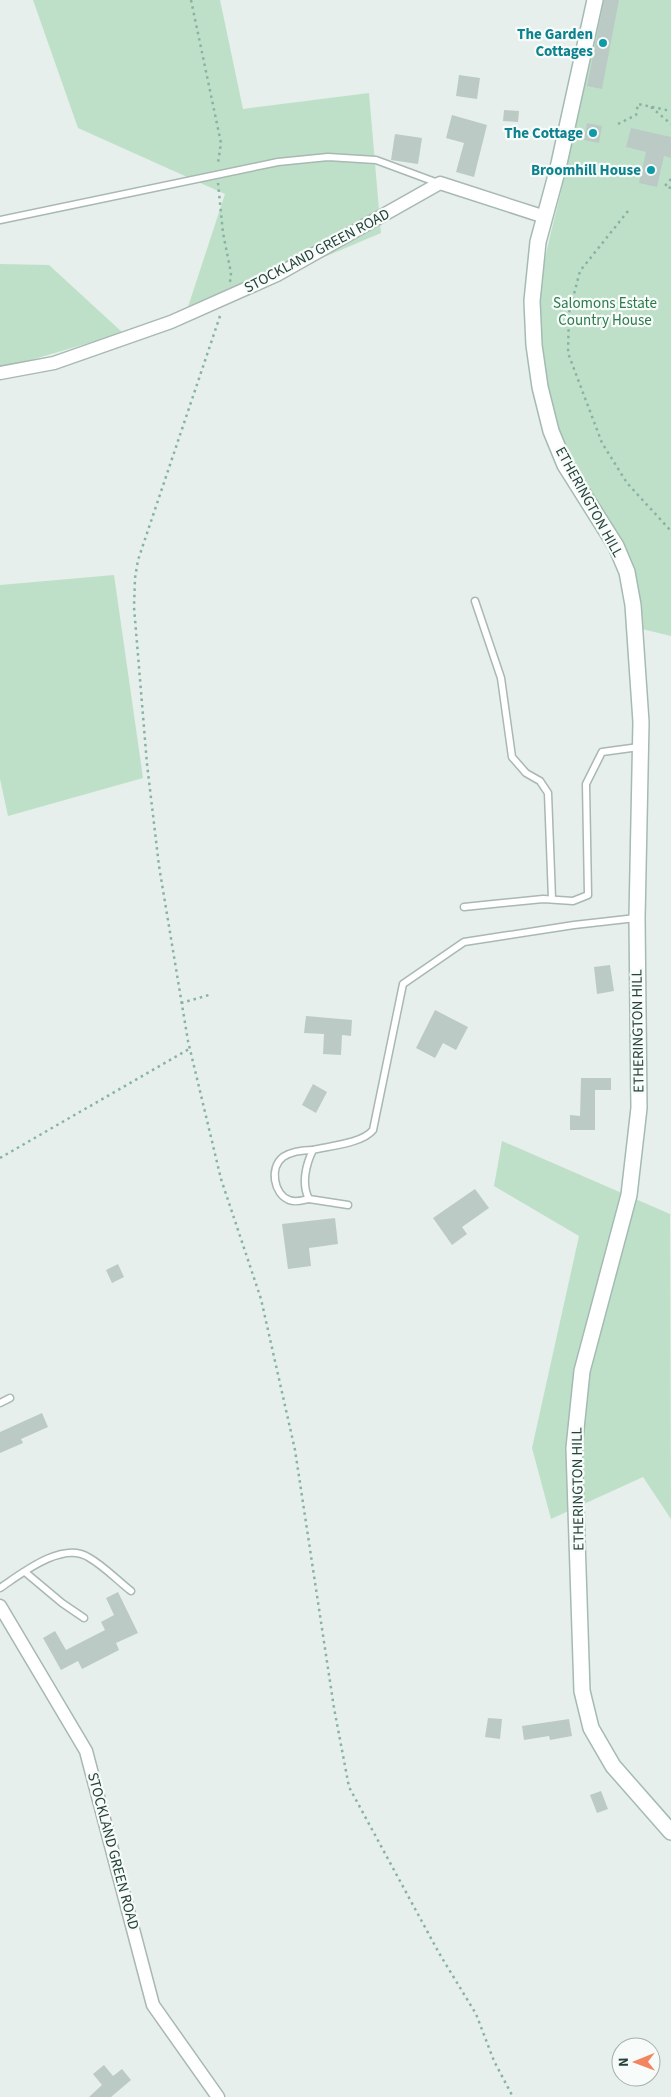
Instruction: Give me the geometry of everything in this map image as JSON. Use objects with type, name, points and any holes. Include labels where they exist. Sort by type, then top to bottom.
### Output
[{"type":"street","name":"ETHERINGTON HILL","points":[[595,0],[558,168],[538,242],[532,301],[534,346],[540,387],[551,431],[565,466],[616,546],[627,572],[633,606],[641,722],[637,918],[639,1108],[629,1195],[582,1371],[574,1448],[582,1691],[591,1728],[613,1766],[671,1832]]},
{"type":"street","points":[[440,183],[545,218]]},
{"type":"street","name":"STOCKLAND GREEN ROAD","points":[[0,372],[54,363],[171,322],[278,275],[440,183]]},
{"type":"street","name":"STOCKLAND GREEN ROAD","points":[[0,1606],[86,1751],[153,2005],[213,2096]]},
{"type":"lane","points":[[0,220],[278,162],[328,157],[376,160],[440,183]]},
{"type":"lane","points":[[475,601],[501,678],[512,757],[526,773],[540,781],[548,793],[552,899]]},
{"type":"lane","points":[[464,907],[543,898],[573,901],[588,895],[586,784],[602,752],[641,747]]},
{"type":"lane","points":[[348,1205],[309,1199],[296,1202],[283,1196],[276,1187],[278,1164],[282,1158],[294,1152],[313,1150],[360,1139],[368,1136],[373,1130],[403,984],[464,942],[574,925],[637,918]]},
{"type":"lane","points":[[309,1199],[306,1194],[306,1174],[313,1150]]},
{"type":"lane","points":[[0,1403],[10,1398]]},
{"type":"lane","points":[[0,1588],[56,1556],[68,1553],[87,1556],[131,1592]]},
{"type":"lane","points":[[25,1572],[62,1603],[84,1618]]},
{"type":"path","points":[[191,0],[221,143],[217,175],[231,273],[225,298],[138,560],[134,578],[134,607],[147,764],[159,866],[189,1049],[221,1179],[261,1299],[295,1450],[334,1708],[349,1787],[439,1952],[476,2014],[494,2061],[513,2097]]},
{"type":"path","points":[[618,124],[636,115],[638,104],[671,111]]},
{"type":"path","points":[[650,106],[671,124]]},
{"type":"path","points":[[671,180],[665,186],[671,188]]},
{"type":"path","points":[[628,211],[580,271],[569,313],[568,353],[602,443],[627,483],[671,531]]},
{"type":"path","points":[[181,1003],[209,995]]},
{"type":"path","points":[[0,1158],[189,1049]]},
{"type":"green space","points":[[33,0],[220,0],[243,109],[369,93],[381,233],[185,316],[225,194],[78,128]]},
{"type":"green space","name":"Salomons Estate Country House","points":[[601,0],[671,0],[671,636],[642,629],[636,582],[628,555],[614,527],[571,458],[558,428],[548,389],[541,345],[539,305],[542,273],[565,174]]},
{"type":"green space","points":[[0,264],[49,265],[123,333],[0,369]]},
{"type":"green space","points":[[114,575],[143,778],[8,816],[0,779],[0,585]]},
{"type":"green space","points":[[502,1141],[670,1214],[671,1519],[643,1477],[551,1519],[532,1448],[579,1236],[494,1186]]},
{"type":"building","name":"The Garden Cottages","points":[[604,0],[619,0],[602,89],[587,86]]},
{"type":"building","points":[[459,75],[480,78],[477,99],[456,96]]},
{"type":"building","points":[[504,110],[519,111],[518,122],[503,121]]},
{"type":"building","points":[[452,115],[487,125],[474,177],[456,172],[464,143],[446,138]]},
{"type":"building","name":"The Cottage","points":[[587,123],[602,126],[599,143],[584,140]]},
{"type":"building","name":"Broomhill House","points":[[631,128],[671,137],[671,158],[664,156],[657,187],[639,183],[646,152],[626,147]]},
{"type":"building","points":[[395,134],[422,138],[418,164],[391,160]]},
{"type":"building","points":[[610,965],[614,991],[597,994],[594,967]]},
{"type":"building","points":[[435,1010],[468,1027],[456,1050],[443,1043],[435,1058],[416,1048]]},
{"type":"building","points":[[306,1016],[352,1020],[351,1036],[342,1035],[341,1055],[323,1054],[324,1034],[304,1033]]},
{"type":"building","points":[[581,1078],[611,1078],[611,1090],[595,1090],[595,1130],[570,1130],[570,1115],[580,1116]]},
{"type":"building","points":[[313,1084],[327,1092],[316,1113],[302,1105]]},
{"type":"building","points":[[475,1189],[489,1208],[462,1227],[467,1234],[452,1245],[433,1218]]},
{"type":"building","points":[[335,1218],[338,1244],[309,1248],[311,1266],[288,1269],[282,1224]]},
{"type":"building","points":[[118,1264],[124,1277],[112,1283],[106,1270]]},
{"type":"building","points":[[42,1413],[48,1427],[21,1439],[23,1443],[0,1453],[0,1432]]},
{"type":"building","points":[[118,1592],[138,1633],[116,1643],[119,1650],[82,1669],[78,1661],[61,1670],[43,1638],[55,1631],[66,1650],[105,1630],[101,1622],[114,1615],[106,1598]]},
{"type":"building","points":[[488,1718],[502,1719],[500,1739],[485,1737]]},
{"type":"building","points":[[569,1719],[572,1736],[550,1740],[549,1736],[524,1740],[522,1726]]},
{"type":"building","points":[[601,1791],[608,1809],[597,1813],[590,1795]]},
{"type":"building","points":[[104,2065],[113,2076],[122,2069],[131,2080],[111,2097],[89,2097],[102,2085],[93,2074]]},
{"type":"place","name":"The Garden Cottages","points":[[603,43]]},
{"type":"place","name":"The Cottage","points":[[593,133]]},
{"type":"place","name":"Broomhill House","points":[[651,170]]}]
